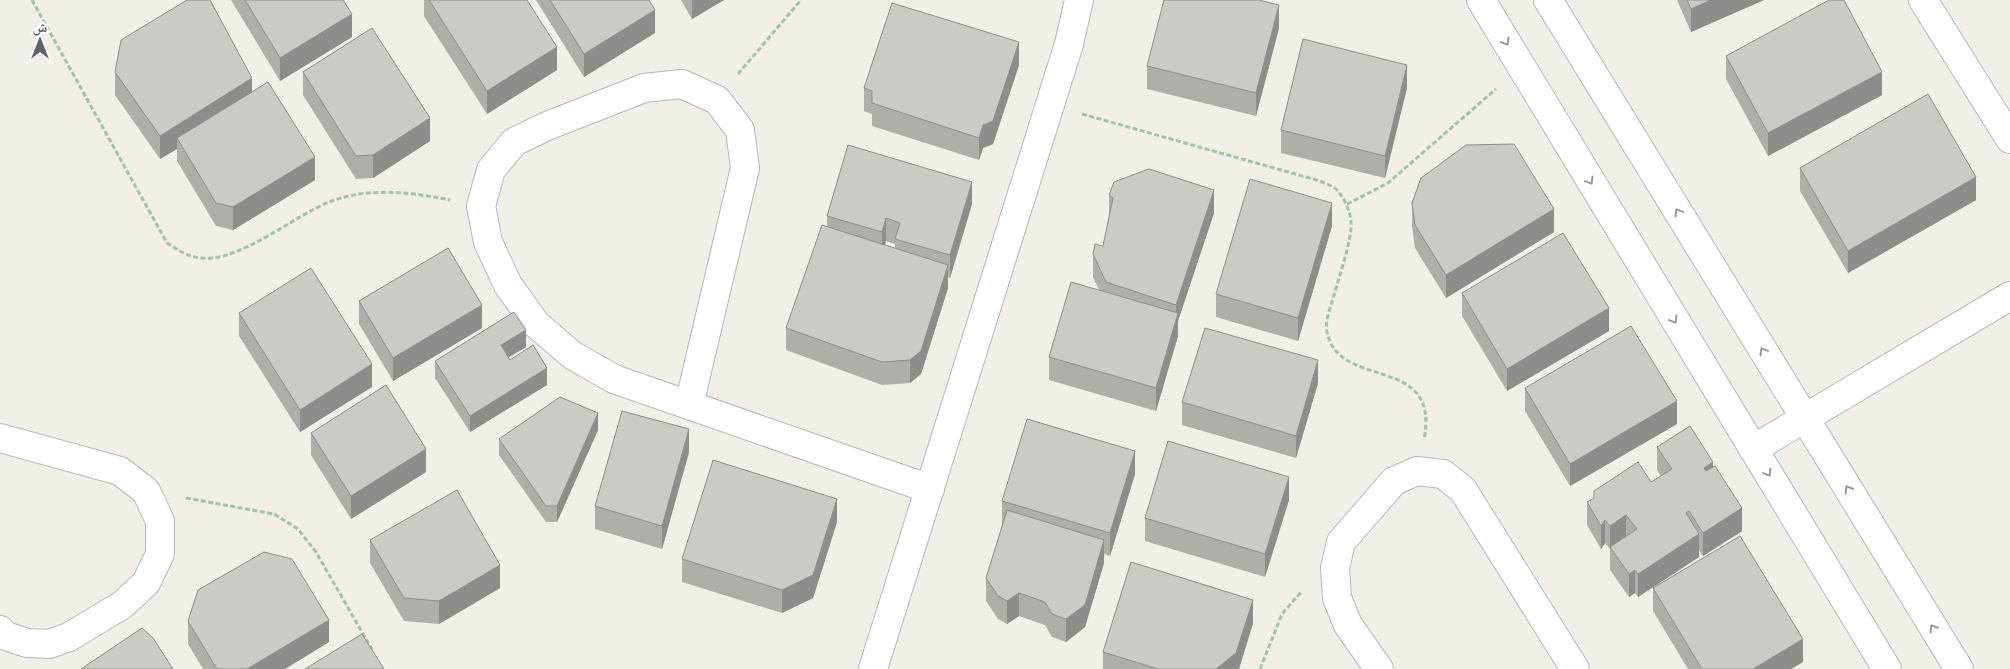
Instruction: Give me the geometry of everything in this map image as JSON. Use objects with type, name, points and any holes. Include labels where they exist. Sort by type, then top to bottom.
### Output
[{"type":"street","points":[[874,669],[1069,44],[1078,0]]},
{"type":"street","points":[[1481,0],[1886,669]]},
{"type":"street","points":[[1548,0],[1959,669]]},
{"type":"street","points":[[1923,0],[2010,139]]},
{"type":"street","points":[[689,405],[745,168],[740,130],[718,100],[682,84],[644,88],[547,126],[514,142],[491,170],[482,206],[488,242],[508,285],[536,324],[572,355],[614,379],[930,489]]},
{"type":"street","points":[[1753,449],[2010,296]]},
{"type":"street","points":[[0,438],[120,471],[146,491],[160,521],[160,554],[146,583],[122,605],[69,637],[49,644],[27,643],[6,636],[0,630]]},
{"type":"street","points":[[1379,669],[1348,625],[1337,598],[1335,568],[1341,542],[1394,481],[1417,471],[1443,474],[1463,490],[1575,669]]},
{"type":"path","points":[[32,0],[167,243],[183,254],[202,258],[221,257],[239,250],[329,202],[360,194],[393,193],[430,196],[482,206]]},
{"type":"path","points":[[718,100],[794,5],[801,0]]},
{"type":"path","points":[[1347,204],[1388,183],[1521,67]]},
{"type":"path","points":[[1050,105],[1320,181],[1336,190],[1347,204],[1352,221],[1349,239],[1328,313],[1326,329],[1331,345],[1341,357],[1355,365],[1401,381],[1412,388],[1421,399],[1426,411],[1426,424],[1417,471]]},
{"type":"path","points":[[146,491],[274,514],[298,529],[316,552],[378,661]]},
{"type":"path","points":[[1260,669],[1282,614],[1308,585],[1335,568]]},
{"type":"building","points":[[187,0],[210,0],[252,78],[160,136],[115,72],[121,40]]},
{"type":"building","points":[[245,0],[343,0],[352,14],[280,58]]},
{"type":"building","points":[[429,0],[527,0],[557,47],[487,91]]},
{"type":"building","points":[[550,0],[649,0],[655,10],[584,54]]},
{"type":"building","points":[[1164,0],[1259,0],[1279,5],[1256,93],[1147,66]]},
{"type":"building","points":[[1687,0],[1711,0],[1691,9]]},
{"type":"building","points":[[1829,0],[1844,0],[1882,72],[1768,133],[1726,56]]},
{"type":"building","points":[[892,3],[1019,42],[993,121],[983,125],[979,138],[872,103],[872,91],[864,88]]},
{"type":"building","points":[[372,28],[430,118],[373,155],[356,156],[303,72]]},
{"type":"building","points":[[1303,39],[1407,65],[1385,156],[1281,130]]},
{"type":"building","points":[[268,82],[315,157],[233,207],[216,203],[177,138]]},
{"type":"building","points":[[1928,94],[1976,177],[1848,251],[1800,168]]},
{"type":"building","points":[[1514,144],[1554,209],[1446,275],[1415,225],[1412,203],[1421,178],[1466,145]]},
{"type":"building","points":[[848,145],[972,182],[950,255],[895,239],[900,223],[886,218],[882,232],[827,216]]},
{"type":"building","points":[[1149,169],[1214,190],[1176,305],[1106,282],[1093,254],[1095,244],[1103,246],[1113,198],[1109,195],[1114,182]]},
{"type":"building","points":[[1250,179],[1332,203],[1298,318],[1216,294]]},
{"type":"building","points":[[822,225],[948,265],[921,351],[910,360],[882,362],[786,328]]},
{"type":"building","points":[[1563,233],[1609,308],[1507,369],[1462,293]]},
{"type":"building","points":[[448,248],[482,305],[393,358],[359,301]]},
{"type":"building","points":[[311,268],[372,364],[300,410],[239,313]]},
{"type":"building","points":[[1071,282],[1178,313],[1156,388],[1049,357]]},
{"type":"building","points":[[514,312],[526,330],[501,345],[510,360],[533,345],[547,368],[470,416],[435,361]]},
{"type":"building","points":[[1631,326],[1677,401],[1570,464],[1525,388]]},
{"type":"building","points":[[1205,328],[1318,360],[1296,436],[1182,402]]},
{"type":"building","points":[[386,385],[426,449],[351,496],[311,433]]},
{"type":"building","points":[[560,397],[598,413],[557,506],[546,506],[499,439]]},
{"type":"building","points":[[622,411],[689,429],[662,526],[595,506]]},
{"type":"building","points":[[1027,419],[1135,451],[1110,533],[1002,501]]},
{"type":"building","points":[[1690,426],[1713,462],[1704,468],[1706,471],[1715,466],[1742,508],[1703,533],[1689,511],[1686,513],[1699,534],[1638,574],[1635,570],[1629,574],[1610,547],[1637,529],[1626,515],[1610,526],[1605,520],[1601,526],[1587,502],[1594,498],[1594,491],[1638,462],[1651,482],[1672,469],[1657,447]]},
{"type":"building","points":[[1168,441],[1289,477],[1265,554],[1145,518]]},
{"type":"building","points":[[713,460],[837,499],[813,575],[782,590],[682,559]]},
{"type":"building","points":[[457,490],[500,565],[439,601],[404,598],[370,540]]},
{"type":"building","points":[[1007,510],[1104,540],[1085,605],[1066,619],[1052,614],[1045,602],[1019,593],[1007,601],[998,596],[986,578]]},
{"type":"building","points":[[1740,536],[1803,639],[1753,669],[1702,669],[1653,588]]},
{"type":"building","points":[[264,552],[292,559],[329,620],[247,669],[217,669],[188,621],[198,590]]},
{"type":"building","points":[[1131,562],[1253,600],[1236,653],[1216,669],[1158,669],[1103,652]]},
{"type":"building","points":[[142,628],[153,638],[173,669],[81,669]]},
{"type":"building","points":[[362,634],[384,669],[305,669]]}]
